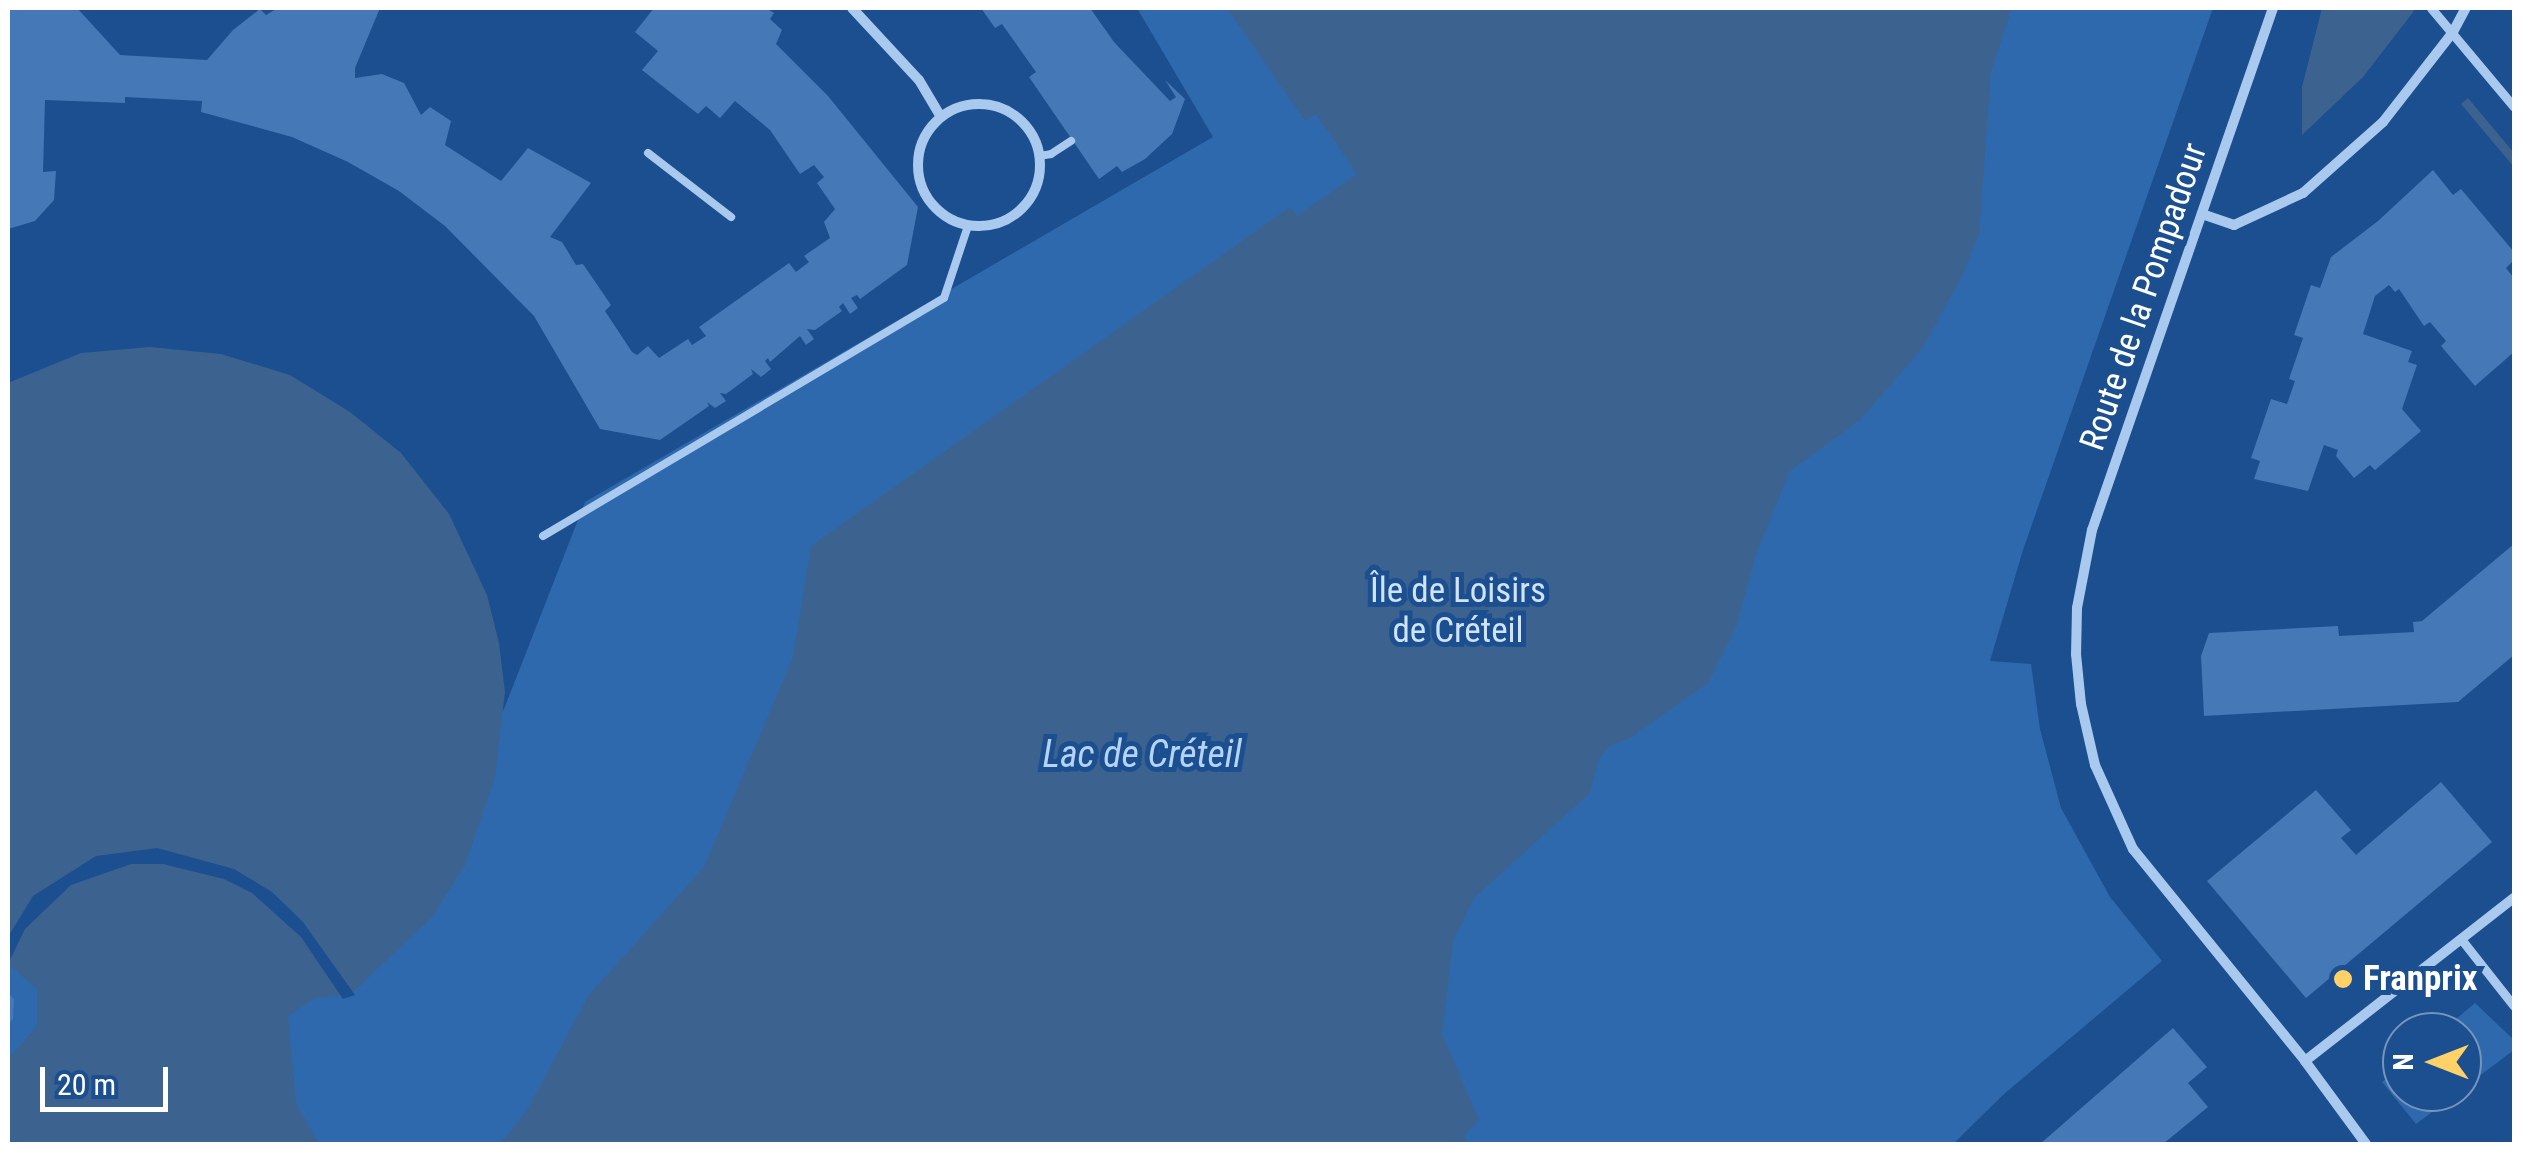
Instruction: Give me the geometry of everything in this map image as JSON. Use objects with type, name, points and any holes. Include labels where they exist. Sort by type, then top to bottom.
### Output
[{"type":"street","points":[[852,8],[919,80],[942,117]]},
{"type":"street","name":"Route de la Pompadour","points":[[2274,8],[2092,530],[2077,608],[2081,704],[2095,766],[2113,811],[2156,883],[2305,1061],[2366,1144]]},
{"type":"street","points":[[2431,8],[2514,107]]},
{"type":"street","points":[[2202,214],[2234,225],[2303,193],[2383,122],[2454,32],[2466,8]]},
{"type":"street","points":[[977,104],[1002,108],[1020,120],[1033,136],[1038,156],[1034,191],[1018,212],[982,226],[968,226],[948,218],[927,198],[920,179],[922,143],[942,117],[977,104]]},
{"type":"street","points":[[2305,1061],[2514,898]]},
{"type":"street","points":[[2460,940],[2514,1006]]},
{"type":"lane","points":[[1038,156],[1051,154],[1070,141]]},
{"type":"lane","points":[[648,153],[731,217]]},
{"type":"lane","points":[[543,536],[944,298],[968,226]]},
{"type":"green space","name":"Île de Loisirs de Créteil","points":[[1137,8],[2213,8],[2023,550],[1990,661],[2031,664],[2040,729],[2061,808],[2110,897],[2162,961],[2004,1094],[1953,1144],[8,1144],[8,920],[341,994],[504,709],[585,502],[1213,137]]},
{"type":"green space","points":[[2475,1003],[2514,1040],[2514,1050],[2482,1074],[2482,1012],[2464,1012]]},
{"type":"green space","points":[[2406,1112],[2432,1112],[2416,1124]]},
{"type":"water","name":"Lac de Créteil","points":[[1227,8],[2012,8],[1991,71],[1979,234],[1960,280],[1923,347],[1861,419],[1790,471],[1755,557],[1737,625],[1708,683],[1630,738],[1609,746],[1598,761],[1590,793],[1474,898],[1453,941],[1442,1034],[1479,1120],[1465,1135],[1466,1144],[500,1144],[527,1110],[589,995],[704,867],[793,657],[811,546],[1290,207],[1297,216],[1357,174],[1316,114],[1305,121]]},
{"type":"water","points":[[2322,8],[2414,11],[2363,77],[2302,135],[2302,87]]},
{"type":"water","points":[[2468,98],[2514,153],[2514,167],[2461,104]]},
{"type":"water","points":[[150,347],[221,354],[290,375],[350,412],[401,453],[449,514],[487,595],[499,643],[505,692],[495,777],[465,865],[432,917],[352,993],[315,998],[288,1016],[296,1103],[319,1144],[8,1144],[8,1054],[13,1054],[37,1026],[37,989],[8,964],[8,383],[81,353]]},
{"type":"pier","points":[[157,848],[234,869],[272,892],[303,922],[355,995],[343,999],[301,937],[252,893],[224,879],[163,864],[131,864],[71,885],[25,929],[8,964],[8,937],[33,896],[96,856]]},
{"type":"building","points":[[8,8],[77,8],[120,55],[207,60],[233,30],[260,9],[266,15],[278,8],[380,8],[355,68],[355,78],[382,74],[404,83],[421,115],[430,107],[451,121],[445,145],[501,181],[528,148],[591,183],[550,237],[562,242],[576,265],[583,264],[611,305],[605,311],[632,352],[637,355],[648,346],[659,358],[688,339],[692,345],[706,336],[699,327],[789,263],[796,272],[809,262],[804,256],[830,238],[824,222],[835,209],[817,183],[824,177],[814,165],[800,174],[770,130],[735,101],[720,118],[706,106],[698,114],[642,70],[658,51],[635,32],[654,8],[766,8],[774,13],[770,19],[782,30],[776,44],[828,96],[918,207],[907,265],[860,299],[857,295],[851,298],[858,308],[850,314],[843,303],[839,307],[842,311],[815,330],[807,329],[814,339],[806,345],[800,336],[770,362],[768,358],[765,361],[771,369],[761,377],[751,369],[753,374],[726,394],[720,393],[726,401],[715,408],[707,402],[709,406],[660,440],[600,429],[534,316],[445,226],[399,191],[348,162],[292,137],[201,112],[202,101],[125,97],[125,103],[45,100],[43,172],[56,171],[54,200],[35,221],[8,229]]},
{"type":"building","points":[[981,8],[1090,8],[1114,42],[1170,101],[1176,97],[1165,80],[1185,99],[1172,134],[1145,159],[1122,172],[1117,166],[1099,179],[1029,77],[1036,72],[1002,24],[995,28]]},
{"type":"building","points":[[2433,170],[2453,195],[2461,189],[2514,252],[2514,260],[2506,268],[2514,278],[2514,352],[2475,386],[2441,346],[2446,341],[2430,322],[2424,326],[2399,289],[2395,292],[2389,285],[2375,296],[2363,334],[2412,351],[2408,362],[2417,365],[2402,409],[2421,431],[2375,470],[2370,465],[2354,478],[2336,456],[2338,450],[2324,445],[2308,491],[2254,479],[2260,461],[2251,458],[2271,399],[2287,404],[2295,381],[2289,379],[2303,338],[2294,335],[2311,285],[2320,288],[2331,257],[2378,221]]},
{"type":"building","points":[[2514,544],[2514,655],[2458,702],[2204,716],[2201,656],[2209,633],[2338,626],[2339,636],[2414,632],[2413,622],[2422,621]]},
{"type":"building","points":[[2441,782],[2492,842],[2306,998],[2207,881],[2316,790],[2351,830],[2341,838],[2356,855]]},
{"type":"building","points":[[8,993],[14,999],[13,1019],[8,1024]]},
{"type":"building","points":[[2173,1028],[2207,1067],[2188,1083],[2208,1107],[2163,1144],[2040,1144]]},
{"type":"place","name":"Franprix","points":[[2343,979]]}]
